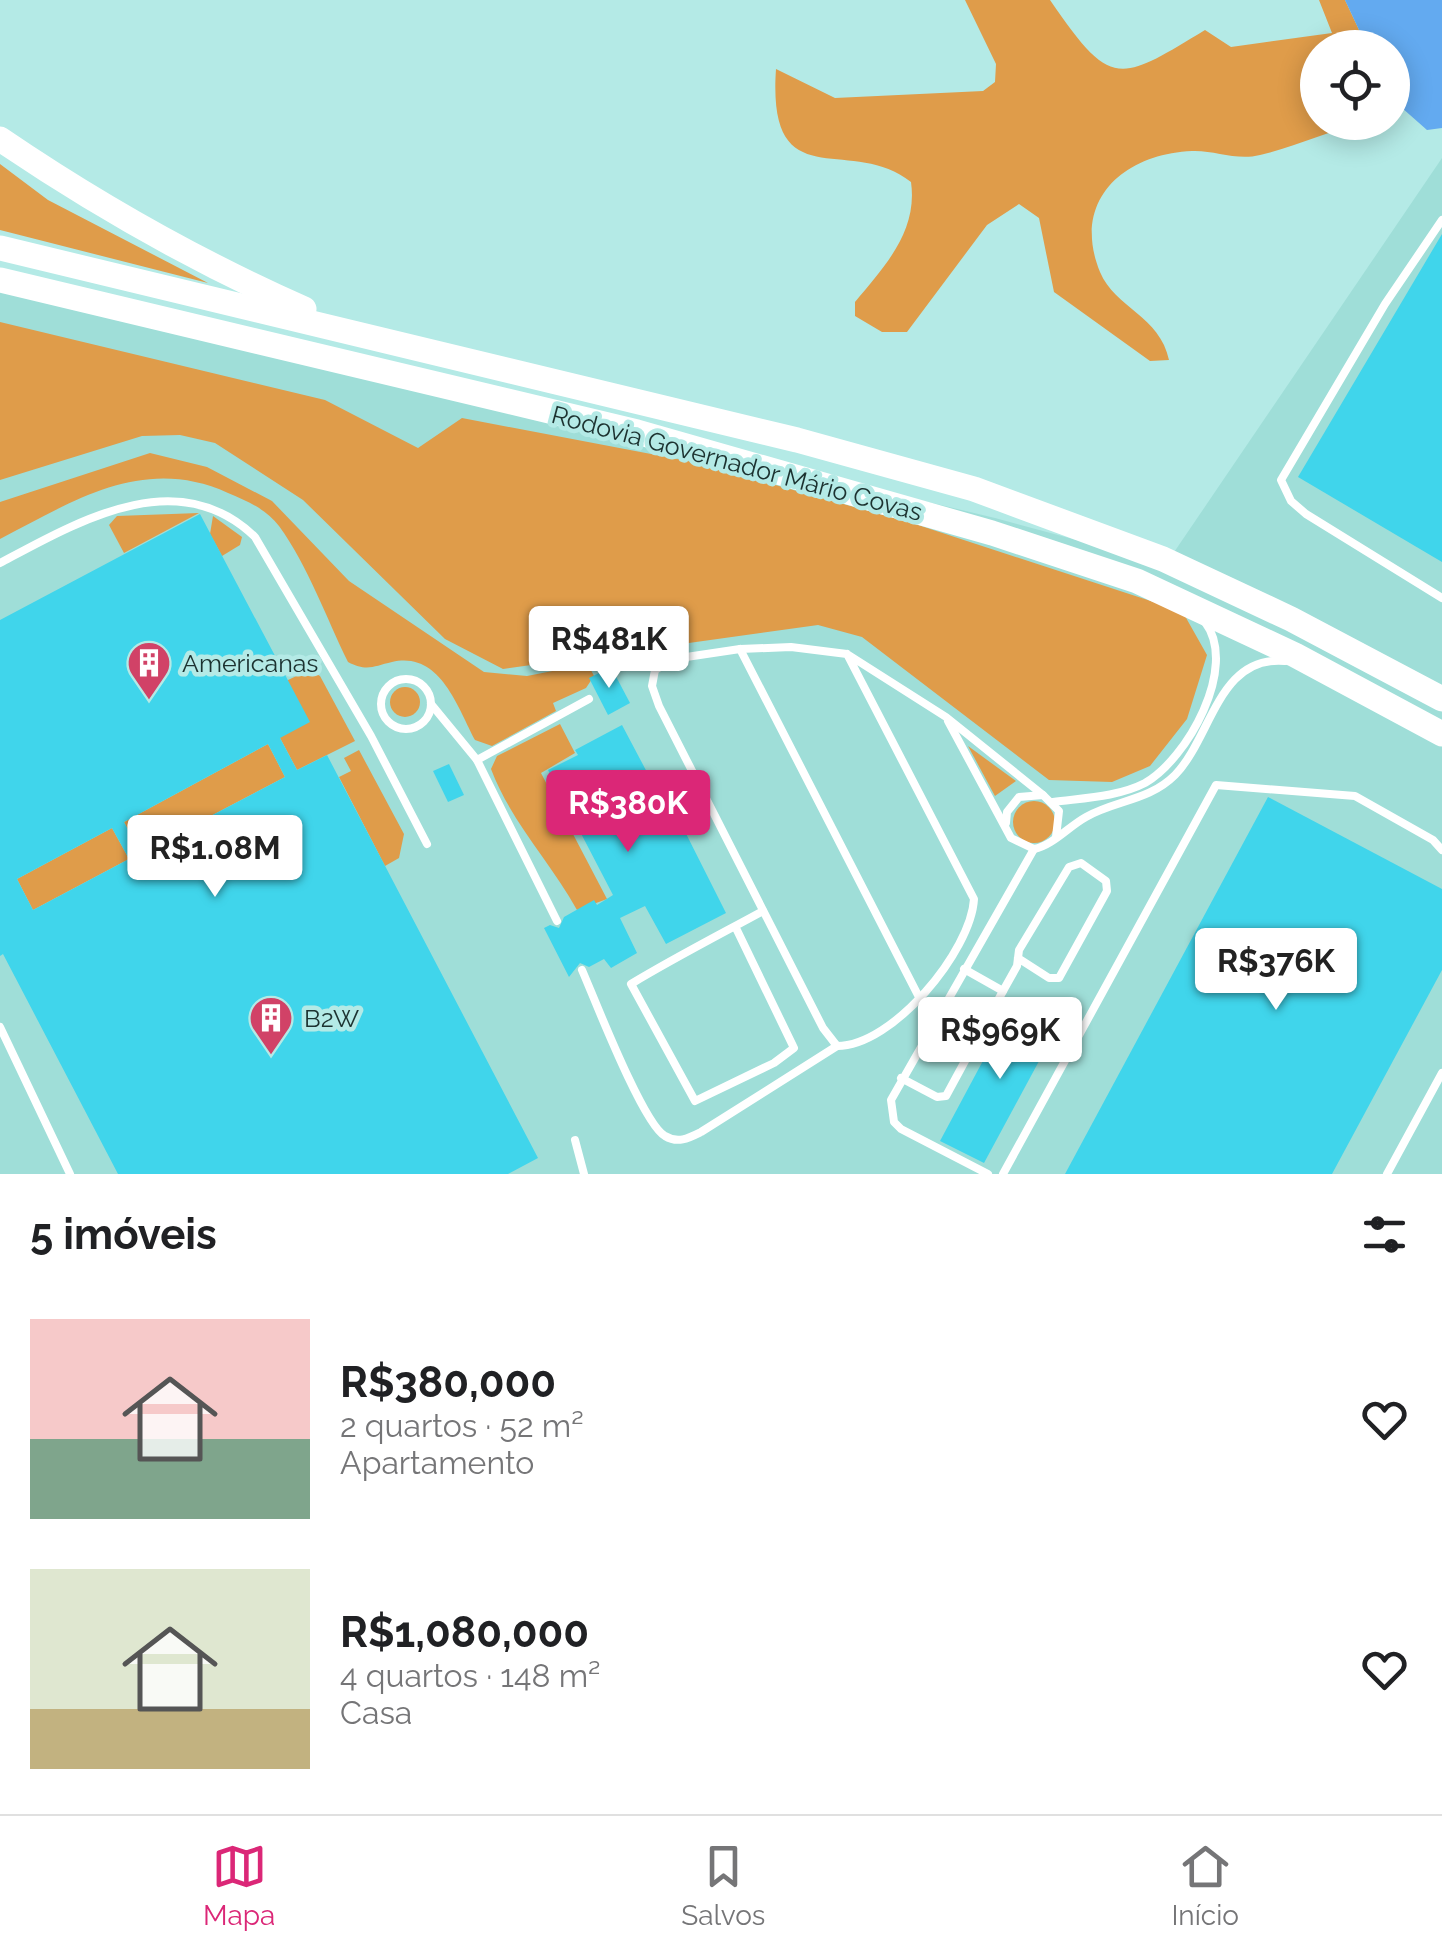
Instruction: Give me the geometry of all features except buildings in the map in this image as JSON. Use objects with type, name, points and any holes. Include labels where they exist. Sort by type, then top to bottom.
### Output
[{"type":"highway","points":[[0,139],[105,209],[167,244],[358,334]]},
{"type":"highway","name":"Rodovia Governador Mário Covas","points":[[0,248],[798,440],[1056,516],[1215,582],[1442,699]]},
{"type":"highway","name":"Rodovia Governador Mário Covas","points":[[0,280],[637,432],[992,533],[1137,581],[1311,664],[1442,734]]},
{"type":"lane","points":[[1442,220],[1385,304],[1281,480],[1292,501],[1306,514],[1442,598]]},
{"type":"lane","points":[[0,563],[91,514],[115,507],[169,502],[217,512],[256,537],[363,722],[426,844]]},
{"type":"lane","points":[[1053,802],[1144,783],[1174,761],[1184,748],[1212,688],[1216,659],[1209,627],[1188,604]]},
{"type":"lane","points":[[837,1046],[823,1028],[652,686],[652,676],[665,662],[740,650],[791,647],[846,654],[946,717],[1053,802],[1060,820],[1056,837]]},
{"type":"lane","points":[[740,650],[921,1001]]},
{"type":"lane","points":[[582,970],[644,1108],[668,1138],[679,1140],[702,1132],[837,1046],[858,1042],[921,1001],[973,913],[971,888],[846,654]]},
{"type":"lane","points":[[988,1174],[894,1122],[891,1100],[900,1078],[1034,849],[1096,812],[1155,791],[1174,776],[1233,678],[1246,668],[1278,660],[1311,664]]},
{"type":"lane","points":[[431,704],[429,714],[416,728],[396,728],[382,714],[380,704],[388,686],[406,678],[424,686],[431,704],[476,760],[557,921]]},
{"type":"lane","points":[[476,760],[590,700]]},
{"type":"lane","points":[[363,722],[382,714]]},
{"type":"lane","points":[[946,717],[1007,831],[1018,844],[1034,849]]},
{"type":"lane","points":[[1004,1174],[1216,785],[1355,796],[1434,840],[1442,850]]},
{"type":"lane","points":[[1007,831],[1011,804],[1027,794],[1043,794]]},
{"type":"lane","points":[[900,1078],[937,1097],[946,1096],[1004,991],[1018,958],[1068,867],[1081,863],[1106,881],[1107,892],[1059,978],[1049,978],[1018,958]]},
{"type":"lane","points":[[736,926],[794,1048],[774,1063],[696,1101],[631,984],[764,910]]},
{"type":"lane","points":[[964,969],[1004,991]]},
{"type":"lane","points":[[0,1026],[70,1174]]},
{"type":"lane","points":[[1388,1174],[1442,1073]]},
{"type":"lane","points":[[575,1140],[584,1174]]},
{"type":"shaded area","points":[[965,0],[1050,0],[1088,50],[1103,63],[1118,68],[1153,60],[1205,30],[1231,47],[1300,37],[1300,140],[1308,140],[1251,157],[1201,151],[1167,154],[1125,172],[1098,203],[1092,224],[1100,272],[1116,295],[1157,333],[1169,360],[1150,361],[1054,292],[1039,218],[1019,204],[987,225],[907,332],[882,332],[855,316],[855,302],[888,261],[904,232],[912,200],[911,182],[887,168],[817,157],[799,150],[785,135],[777,110],[776,69],[835,98],[983,91],[995,82],[996,64]]},
{"type":"shaded area","points":[[1319,0],[1345,0],[1359,30],[1331,30]]},
{"type":"shaded area","points":[[1442,158],[1442,1174],[0,1174],[0,280],[995,518],[1166,564]]},
{"type":"shaded area","points":[[0,164],[48,200],[208,283],[0,230]]},
{"type":"shaded area","points":[[0,322],[325,400],[418,448],[462,418],[693,462],[915,524],[1163,605],[1185,616],[1207,655],[1187,719],[1150,766],[1112,782],[1049,780],[862,637],[818,625],[503,669],[445,639],[303,500],[215,443],[180,435],[142,436],[0,480]]},
{"type":"shaded area","points":[[150,453],[207,467],[272,501],[349,581],[484,672],[527,676],[588,664],[594,676],[586,688],[553,703],[556,711],[492,746],[475,740],[445,684],[423,665],[409,661],[366,667],[348,662],[308,575],[279,526],[249,502],[197,482],[167,479],[111,487],[0,539],[0,502]]},
{"type":"shaded area","points":[[199,513],[124,553],[109,525],[117,516]]},
{"type":"shaded area","points":[[213,516],[242,537],[240,545],[222,556],[210,534]]},
{"type":"shaded area","points":[[309,670],[320,676],[355,741],[297,770],[280,738],[288,680]]},
{"type":"shaded area","points":[[405,687],[416,691],[420,702],[416,713],[405,717],[394,713],[390,702],[394,691]]},
{"type":"shaded area","points":[[560,724],[575,753],[541,773],[607,899],[577,910],[509,806],[491,769],[497,756]]},
{"type":"shaded area","points":[[268,744],[285,777],[140,853],[124,822]]},
{"type":"shaded area","points":[[968,746],[1016,781],[995,796]]},
{"type":"shaded area","points":[[359,750],[404,834],[399,858],[385,866],[339,777],[351,771],[344,758]]},
{"type":"shaded area","points":[[1034,801],[1049,807],[1055,822],[1049,837],[1034,843],[1019,837],[1013,822],[1019,807]]},
{"type":"shaded area","points":[[112,828],[129,859],[33,910],[17,879]]},
{"type":"water","points":[[1345,0],[1442,0],[1442,128],[1427,130],[1410,115],[1410,30],[1359,30]]},
{"type":"place","name":"Americanas","points":[[149,701]]},
{"type":"place","name":"B2W","points":[[271,1056]]}]
